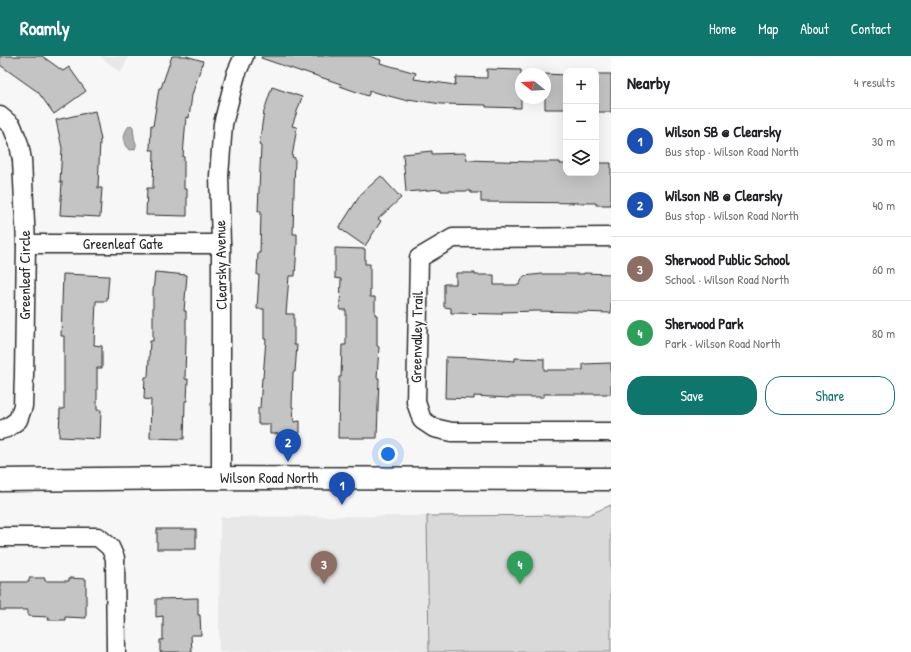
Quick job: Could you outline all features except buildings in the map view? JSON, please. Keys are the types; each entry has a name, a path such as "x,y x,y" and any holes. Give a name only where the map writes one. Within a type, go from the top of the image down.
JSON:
{"street":[{"name":"Clearsky Avenue","path":"221,478 221,244 219,176 223,124 236,74 244,56"},
{"name":"Greenleaf Circle","path":"0,116 12,126 19,144 22,160 26,244 24,376 22,406 18,420 7,428 0,430"},
{"name":"Greenvalley Trail","path":"611,237 453,238 419,258 416,402 422,420 434,428 452,432 611,432"},
{"name":"Greenleaf Gate","path":"26,244 221,244"},
{"name":"Wilson Road North","path":"0,480 221,478 611,479"},
{"path":"0,537 98,537 110,547 115,558 116,652"}],"shaded area":[{"path":"100,56 129,56 121,73"},
{"path":"131,125 133,127 136,145 135,149 131,150 124,143 124,136 125,132"},
{"path":"611,505 611,652 429,652 427,516 588,515"},
{"path":"427,516 429,652 219,652 220,517"}],"place":[{"name":"Wilson NB @ Clearsky","path":"288,462"},
{"name":"Wilson SB @ Clearsky","path":"342,505"},
{"name":"Sherwood Public School","path":"324,584"},
{"name":"Sherwood Park","path":"520,584"}]}
